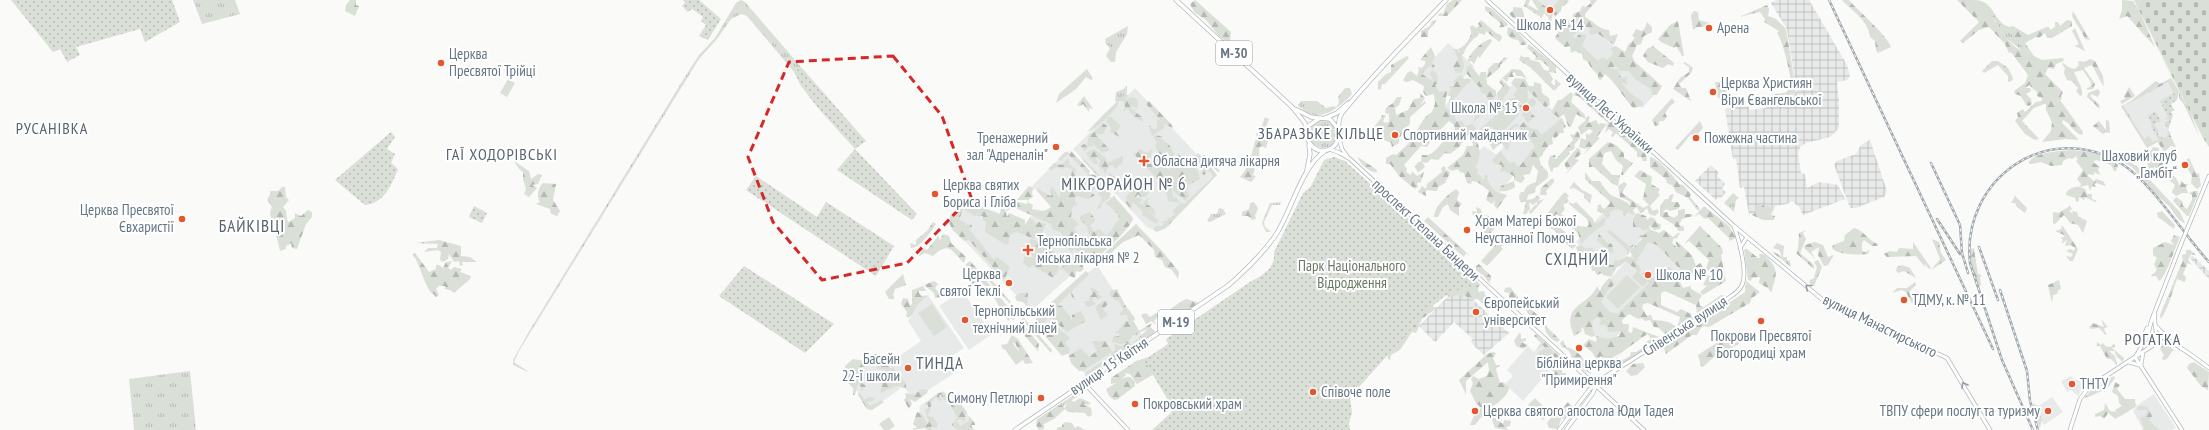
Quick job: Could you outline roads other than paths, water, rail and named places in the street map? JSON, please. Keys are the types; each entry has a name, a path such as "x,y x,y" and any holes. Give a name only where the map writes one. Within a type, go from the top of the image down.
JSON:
{"highway":[{"name":"М-30","path":"1176,0 1292,107 1305,123 1306,130"},
{"path":"1338,130 1340,117 1354,99 1446,0"},
{"path":"1306,130 1311,122 1337,113 1354,99"},
{"name":"М-30","path":"1292,107 1311,117 1320,118"},
{"path":"1325,118 1334,122 1339,136"},
{"name":"М-19","path":"1306,130 1308,143"},
{"name":"М-19","path":"1327,150 1337,142 1339,136"},
{"path":"1308,143 1317,150 1327,150"},
{"name":"вулиця 15 Квітня","path":"1306,173 1310,154 1308,143"},
{"name":"вулиця 15 Квітня","path":"1015,430 1208,300 1249,267 1277,233 1306,173 1316,158 1327,150"}],"main road":[{"name":"вулиця Лесі Українки","path":"1487,0 1734,226"},
{"name":"проспект Степана Бандери","path":"1339,136 1342,149 1350,159"},
{"name":"проспект Степана Бандери","path":"1327,150 1340,152 1350,159 1644,430"},
{"path":"2140,348 2209,176"},
{"name":"вулиця Манастирського","path":"1734,226 1746,238 1829,304 1947,358 1952,364 1990,430"},
{"name":"Слівенська вулиця","path":"1596,385 1600,380 1726,300 1739,289 1744,277 1740,248 1734,226"},
{"path":"1738,238 1743,234"},
{"path":"1738,238 1746,238"},
{"path":"1740,248 1746,238"},
{"path":"2155,344 2158,339 2154,324 2158,305"},
{"path":"2135,357 2147,337 2152,319"},
{"path":"2154,324 2174,344 2209,368"},
{"path":"2147,337 2151,334 2156,334 2167,338"},
{"path":"2147,337 2148,343 2155,344"},
{"path":"2070,430 2075,410 2085,391 2155,344 2163,342 2174,344"},
{"path":"2141,366 2143,352"},
{"path":"2135,357 2182,430"},
{"path":"2129,362 2141,366"},
{"path":"1084,383 1128,430"},
{"path":"1559,430 1589,390 1596,385"},
{"path":"1566,430 1593,393 1596,385"}],"railway":[{"path":"1829,0 1993,349"},
{"path":"2033,430 2002,360 1970,263 1971,233 1980,206 1995,183 2015,165 2039,153 2066,148 2094,152 2122,164 2134,173 2156,196 2209,262"},
{"path":"1931,163 1960,225 1962,253 1968,273"},
{"path":"1937,219 1960,254"},
{"path":"1979,247 1998,300"},
{"path":"2000,290 2027,371 2030,401 2038,430"}],"place":[{"name":"Школа № 14","path":"1550,10"},
{"name":"Арена","path":"1709,28"},
{"name":"Церква Пресвятої Трійці","path":"441,63"},
{"name":"Церква Християн Віри Євангельської","path":"1713,92"},
{"name":"Школа № 15","path":"1526,108"},
{"name":"Спортивний майданчик","path":"1395,135"},
{"name":"Пожежна частина","path":"1696,138"},
{"name":"Тренажерний зал \"Адреналін\"","path":"1056,147"},
{"name":"Обласна дитяча лікарня","path":"1144,161"},
{"name":"Шаховий клуб „Гамбіт“","path":"2185,165"},
{"name":"Церква святих Бориса і Гліба","path":"935,194"},
{"name":"Церква Пресвятої Євхаристії","path":"182,219"},
{"name":"Храм Матері Божої Неустанної Помочі","path":"1467,230"},
{"name":"Тернопільська міська лікарня № 2","path":"1028,250"},
{"name":"Школа № 10","path":"1648,275"},
{"name":"Церква святої Теклі","path":"1009,283"},
{"name":"ТДМУ, к. № 11","path":"1904,300"},
{"name":"Європейський університет","path":"1476,312"},
{"name":"Тернопільський технічний ліцей","path":"965,320"},
{"name":"Покрови Пресвятої Богородиці храм","path":"1761,321"},
{"name":"Біблійна церква \"Примирення\"","path":"1579,348"},
{"name":"Басейн 22-ї школи","path":"908,368"},
{"name":"ТНТУ","path":"2072,384"},
{"name":"Співоче поле","path":"1313,392"},
{"name":"Симону Петлюрі","path":"1041,398"},
{"name":"Покровський храм","path":"1135,404"},
{"name":"Церква святого апостола Юди Тадея","path":"1475,411"},
{"name":"ТВПУ сфери послуг та туризму","path":"2048,411"}],"district":[{"name":"РУСАНІВКА","path":"52,128"},
{"name":"ЗБАРАЗЬКЕ КІЛЬЦЕ","path":"1321,133"},
{"name":"ГАЇ ХОДОРІВСЬКІ","path":"502,154"},
{"name":"МІКРОРАЙОН № 6","path":"1124,184"},
{"name":"БАЙКІВЦІ","path":"252,226"},
{"name":"СХІДНИЙ","path":"1577,259"},
{"name":"РОГАТКА","path":"2153,339"},
{"name":"ТИНДА","path":"940,363"}],"park label":[{"name":"Парк Національного Відродження","path":"1352,274"}]}
